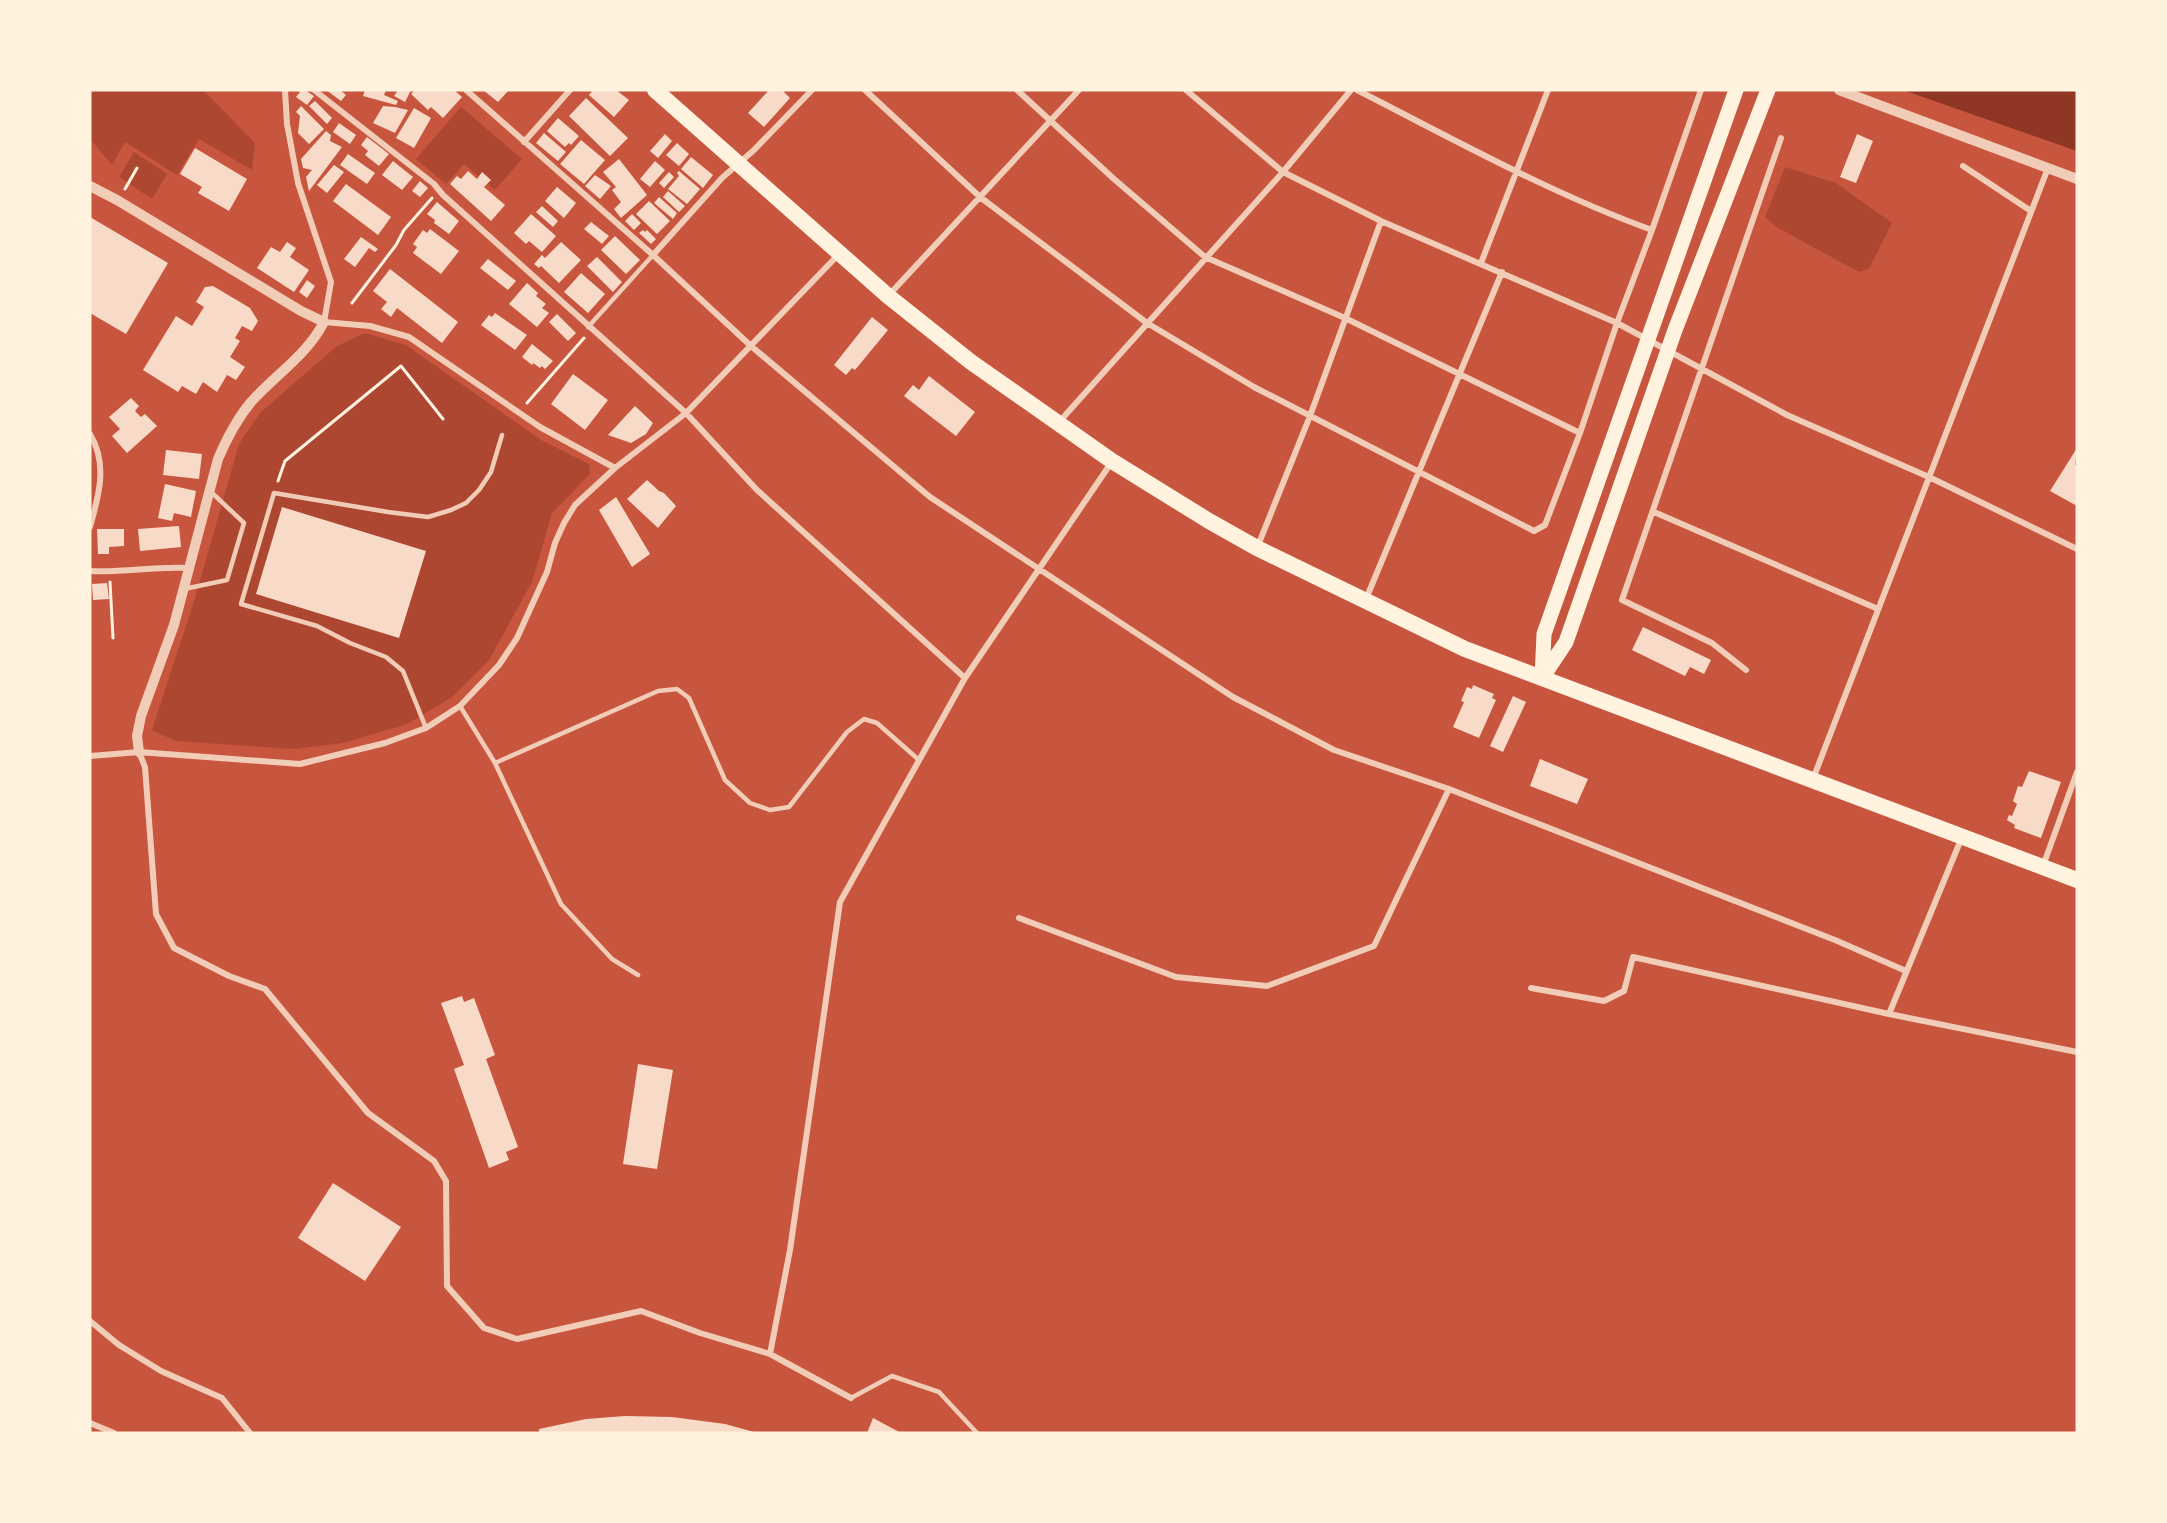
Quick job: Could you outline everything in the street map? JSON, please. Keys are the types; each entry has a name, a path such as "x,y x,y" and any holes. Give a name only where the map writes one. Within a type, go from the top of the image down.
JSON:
{"highway":[{"path":"655,90 839,254 971,362 1112,462 1257,548 1465,649 2077,880"}],"main road":[{"path":"1542,678 1544,634 1736,90"},
{"path":"1542,678 1566,642 1668,351 1768,90"}],"street":[{"path":"285,90 286,124 298,183 331,282 330,295 324,322 318,334 237,419 218,459 174,625 141,716 137,736 139,752 145,767 156,914 174,948 230,976 265,989 368,1113 434,1161 446,1181 447,1286 484,1328 517,1339 641,1311 700,1333 770,1354 851,1398"},
{"path":"314,90 434,183 589,328 686,413 757,490 965,678"},
{"path":"466,90 752,346 930,497 1233,697 1334,750 1449,789 1824,935 1906,970"},
{"path":"524,142 570,90"},
{"path":"653,255 722,178 739,165 812,90"},
{"path":"865,90 980,197 1147,323 1254,387 1534,531 1545,525 1580,433 1701,90"},
{"path":"1017,90 1114,179 1206,257 1345,318 1580,433"},
{"path":"888,296 1079,90"},
{"path":"1186,90 1283,172 1381,221 1617,323 1787,415 1929,477 2077,549"},
{"path":"1058,424 1283,172 1351,90"},
{"path":"1357,90 1516,171 1624,220 1652,230"},
{"path":"1481,263 1548,90"},
{"path":"1839,90 2077,179"},
{"path":"1746,670 1712,643 1622,600 1781,138"},
{"path":"1963,166 2031,211"},
{"path":"1813,780 2048,168"},
{"path":"90,186 324,322 370,326 409,337 540,427 615,468"},
{"path":"1257,548 1310,416 1381,221"},
{"path":"90,756 139,752 300,764 385,743 426,728 460,706 499,665 517,638 548,572 555,543 575,505 615,468 686,413 839,254"},
{"path":"1365,602 1502,272"},
{"path":"90,434 101,459 100,486 90,527"},
{"path":"770,1354 791,1238 840,902 965,678 1112,462"},
{"path":"1654,512 1878,609"},
{"path":"90,571 109,572 164,566 188,568"},
{"path":"2043,867 2077,772"},
{"path":"1019,918 1176,977 1266,986 1374,946 1449,789"},
{"path":"1889,1014 1962,836"},
{"path":"1531,988 1604,1001 1624,991 1633,957 1889,1014 2077,1052"},
{"path":"90,1321 119,1345 161,1371 222,1398 250,1433"},
{"path":"90,1423 109,1432"}],"lane":[{"path":"589,328 653,255"},
{"path":"426,728 403,671 395,663 317,626 241,604 274,493 428,517 466,503 479,490 490,472 502,435"},
{"path":"183,590 227,580 244,523 210,491"},
{"path":"495,763 658,691 678,689 689,698 725,780 750,803 770,810 789,807 847,732 864,719 877,723 919,760"},
{"path":"460,706 495,763 561,904 612,959 638,975"},
{"path":"851,1398 892,1376 939,1392 977,1433"}],"path":[{"path":"117,200 137,168"},
{"path":"352,303 405,230 439,190"},
{"path":"518,412 589,328"},
{"path":"278,481 285,461 401,366 442,419"},
{"path":"109,572 113,638"}],"shaded area":[{"path":"90,90 203,90 255,143 252,170 199,139 177,175 125,142 112,165 90,139"},
{"path":"1903,90 2077,90 2077,151"},
{"path":"461,107 522,159 495,190 464,164 446,184 416,159"},
{"path":"134,152 167,174 152,199 119,177"},
{"path":"1785,167 1836,183 1892,223 1869,269 1859,272 1778,228 1765,217"},
{"path":"365,333 406,345 541,440 589,464 590,474 552,513 532,582 489,660 451,698 407,724 343,743 295,749 176,741 152,730 196,595 239,444 261,412 337,346"}],"building":[{"path":"297,90 305,90 314,96 307,105 296,97 300,92"},
{"path":"326,90 340,90 346,95 341,101"},
{"path":"365,90 386,90 384,95 398,101 396,105 363,96"},
{"path":"398,90 411,90 405,102 394,96"},
{"path":"415,90 454,90 462,97 443,118 431,107 428,110 411,94"},
{"path":"483,90 509,90 498,102"},
{"path":"593,90 616,90 629,100 614,117 589,95"},
{"path":"769,90 782,90 790,98 764,127 748,113"},
{"path":"586,98 628,138 610,156 569,116"},
{"path":"315,101 332,118 327,124 309,106"},
{"path":"301,106 324,129 309,144 298,133 300,116 296,112"},
{"path":"383,106 408,110 395,133 373,123"},
{"path":"414,108 431,118 414,148 396,138"},
{"path":"558,118 579,136 571,145 569,143 565,147 547,131"},
{"path":"339,123 356,135 350,144 333,132"},
{"path":"326,131 331,135 330,141 342,147 309,191 306,177 312,170 303,168 301,159"},
{"path":"544,133 566,152 558,161 536,143"},
{"path":"665,134 672,141 658,158 650,151"},
{"path":"1857,134 1873,141 1856,183 1840,177"},
{"path":"367,137 389,154 379,166 365,155 368,151 361,145"},
{"path":"581,140 605,160 584,184 560,164"},
{"path":"677,143 689,154 679,166 666,155"},
{"path":"195,148 247,179 229,211 198,193 202,187 180,174"},
{"path":"348,154 375,173 367,184 340,165"},
{"path":"691,157 713,175 703,188 681,169"},
{"path":"619,159 647,195 621,218 614,209 621,202 612,190 616,187 603,172"},
{"path":"393,161 413,177 402,190 382,175"},
{"path":"655,161 665,170 650,187 640,179"},
{"path":"334,165 344,172 327,193 317,185"},
{"path":"468,171 477,179 482,172 491,180 484,187 505,205 491,221 450,184 457,176 461,179"},
{"path":"679,171 700,189 687,204 668,189 679,176 677,173"},
{"path":"669,172 674,177 664,188 659,183"},
{"path":"595,175 611,186 600,199 585,186"},
{"path":"420,181 428,188 420,197 412,191"},
{"path":"346,184 391,217 378,235 333,201"},
{"path":"557,187 576,203 564,218 545,201"},
{"path":"668,191 685,206 679,212 663,197"},
{"path":"659,197 677,213 673,219 654,203"},
{"path":"649,201 670,221 657,234 636,214"},
{"path":"437,202 459,221 449,234 434,223 435,220 427,214"},
{"path":"542,206 558,221 553,227 536,212"},
{"path":"531,214 556,236 542,252 529,241 526,244 514,233"},
{"path":"632,214 641,223 634,230 625,221"},
{"path":"90,217 168,263 126,334 90,313"},
{"path":"591,222 609,236 602,244 584,229"},
{"path":"430,229 459,251 441,274 413,253 417,247 413,244 423,230 427,233"},
{"path":"643,230 645,232 647,230 656,239 651,244 639,233"},
{"path":"615,236 640,260 626,274 601,250"},
{"path":"361,237 378,249 375,252 369,248 355,267 344,259"},
{"path":"287,242 296,248 290,257 309,270 294,292 257,268 271,247 280,252"},
{"path":"561,242 581,260 559,283 541,266 539,268 534,264 542,255 545,258"},
{"path":"597,257 622,282 613,292 587,266"},
{"path":"488,259 516,281 508,290 480,268"},
{"path":"390,269 458,322 442,343 397,308 391,317 381,309 387,302 373,291"},
{"path":"581,273 605,294 588,313 564,292"},
{"path":"307,280 315,286 307,298 299,292"},
{"path":"527,283 538,293 536,296 546,304 542,308 549,313 537,327 509,304"},
{"path":"213,286 250,308 258,321 252,331 242,326 235,338 240,341 230,357 245,367 236,380 227,375 217,392 203,382 196,394 182,386 178,392 143,370 176,316 192,326 204,307 196,302 205,287"},
{"path":"495,313 527,335 515,350 481,325 489,315 492,317"},
{"path":"557,314 576,333 568,341 549,322"},
{"path":"872,317 888,330 855,370 852,368 846,375 834,365"},
{"path":"532,344 553,361 545,369 533,363 532,365 522,357"},
{"path":"573,374 608,400 585,430 551,404"},
{"path":"929,376 975,412 956,436 904,396 913,385 919,390"},
{"path":"131,398 139,406 135,411 141,417 145,414 157,426 127,453 112,436 120,429 109,417"},
{"path":"635,406 653,423 646,434 631,443 608,435"},
{"path":"2077,448 2075,465 2077,466 2077,506 2050,491"},
{"path":"166,450 202,454 199,479 163,475"},
{"path":"647,480 676,506 658,528 627,499"},
{"path":"165,484 196,491 191,517 174,513 172,521 158,518"},
{"path":"616,497 650,554 632,567 599,510"},
{"path":"282,507 426,551 399,638 256,594"},
{"path":"179,526 181,547 140,551 138,529"},
{"path":"97,529 124,529 124,546 109,547 109,554 98,554"},
{"path":"107,583 109,599 93,600 92,584"},
{"path":"1643,627 1711,660 1704,674 1690,667 1685,676 1632,650"},
{"path":"1473,685 1494,694 1492,698 1496,700 1479,738 1453,727 1464,702 1461,701 1467,687 1472,689"},
{"path":"1513,696 1526,702 1503,752 1490,746"},
{"path":"1540,759 1588,779 1577,804 1530,786"},
{"path":"2029,771 2061,782 2041,838 2014,828 2015,825 2007,820 2009,815 2012,816 2017,804 2013,801 2018,786 2022,787"},
{"path":"462,996 464,1002 474,998 495,1055 486,1059 518,1147 506,1152 509,1160 489,1168 454,1069 464,1065 441,1003"},
{"path":"638,1064 673,1070 657,1169 623,1164"},
{"path":"333,1183 401,1227 365,1281 298,1238"},
{"path":"625,1416 672,1417 725,1424 754,1432 539,1433 539,1429 586,1419"},
{"path":"873,1418 901,1433 867,1433"}]}
